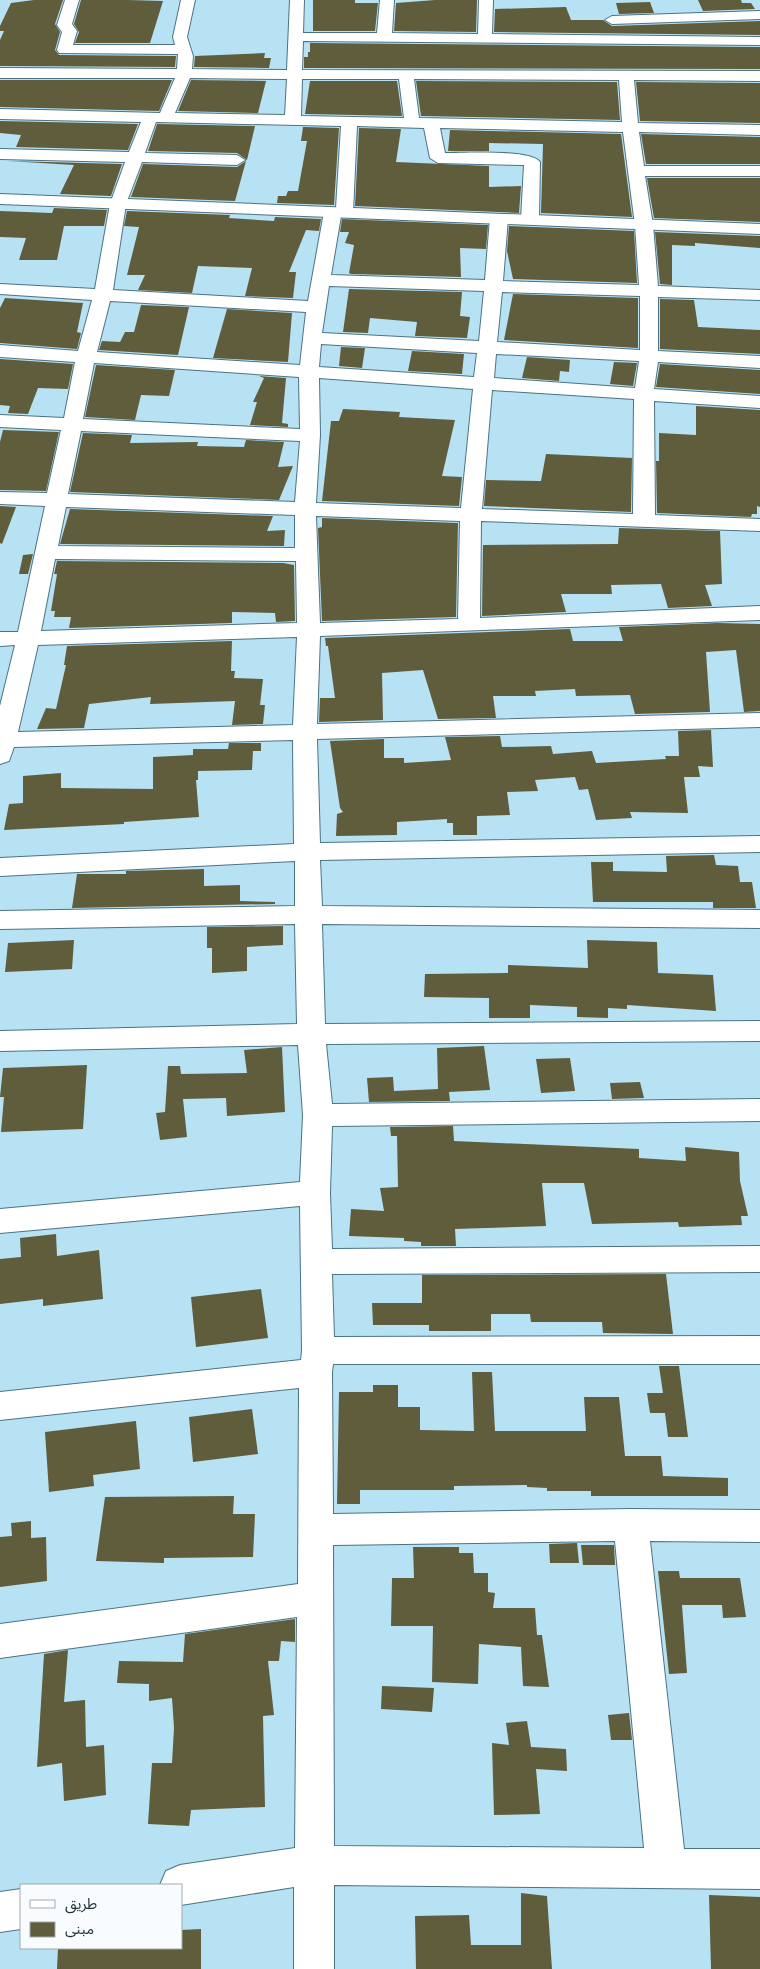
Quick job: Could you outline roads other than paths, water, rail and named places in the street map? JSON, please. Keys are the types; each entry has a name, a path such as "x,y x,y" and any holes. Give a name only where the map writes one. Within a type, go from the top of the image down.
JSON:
{"street":[{"path":"72,0 64,25 70,31 64,50 183,49"},
{"path":"188,0 180,37 186,56 184,75 134,159 118,204 103,294 86,357 44,552 28,638 2,746 305,734 760,720"},
{"path":"293,121 297,0"},
{"path":"384,38 387,0"},
{"path":"485,39 486,0"},
{"path":"593,41 612,13 673,20 760,15"},
{"path":"668,41 673,20"},
{"path":"295,37 760,41"},
{"path":"0,73 760,76"},
{"path":"406,74 412,122"},
{"path":"626,76 630,128 644,225 649,292 649,356 644,394 644,520"},
{"path":"0,114 760,130"},
{"path":"314,1969 314,1598 317,1362 315,1193 318,1115 311,1034 308,915 305,734 309,629 305,555 305,510 310,435 309,370 312,338 318,293 339,212 349,122"},
{"path":"431,122 438,158 524,158 532,162 530,219"},
{"path":"0,154 134,159 237,160"},
{"path":"637,171 760,171"},
{"path":"0,199 760,229"},
{"path":"469,625 471,514 487,348 496,287 499,218"},
{"path":"0,289 103,294 318,293 496,287 760,296"},
{"path":"312,338 760,362"},
{"path":"0,351 309,370 760,402"},
{"path":"0,421 310,435"},
{"path":"0,498 760,525"},
{"path":"44,552 305,555"},
{"path":"0,639 469,625 760,613"},
{"path":"0,866 308,852 760,844"},
{"path":"0,920 308,915 760,919"},
{"path":"0,1041 311,1034 760,1031"},
{"path":"318,1115 760,1110"},
{"path":"0,1221 315,1193"},
{"path":"317,1262 760,1259"},
{"path":"0,1406 317,1362 760,1350"},
{"path":"315,1530 631,1525 760,1526"},
{"path":"631,1525 666,1868"},
{"path":"0,1641 314,1598"},
{"path":"182,1885 313,1866 760,1869"},
{"path":"0,1912 20,1909"}]}
